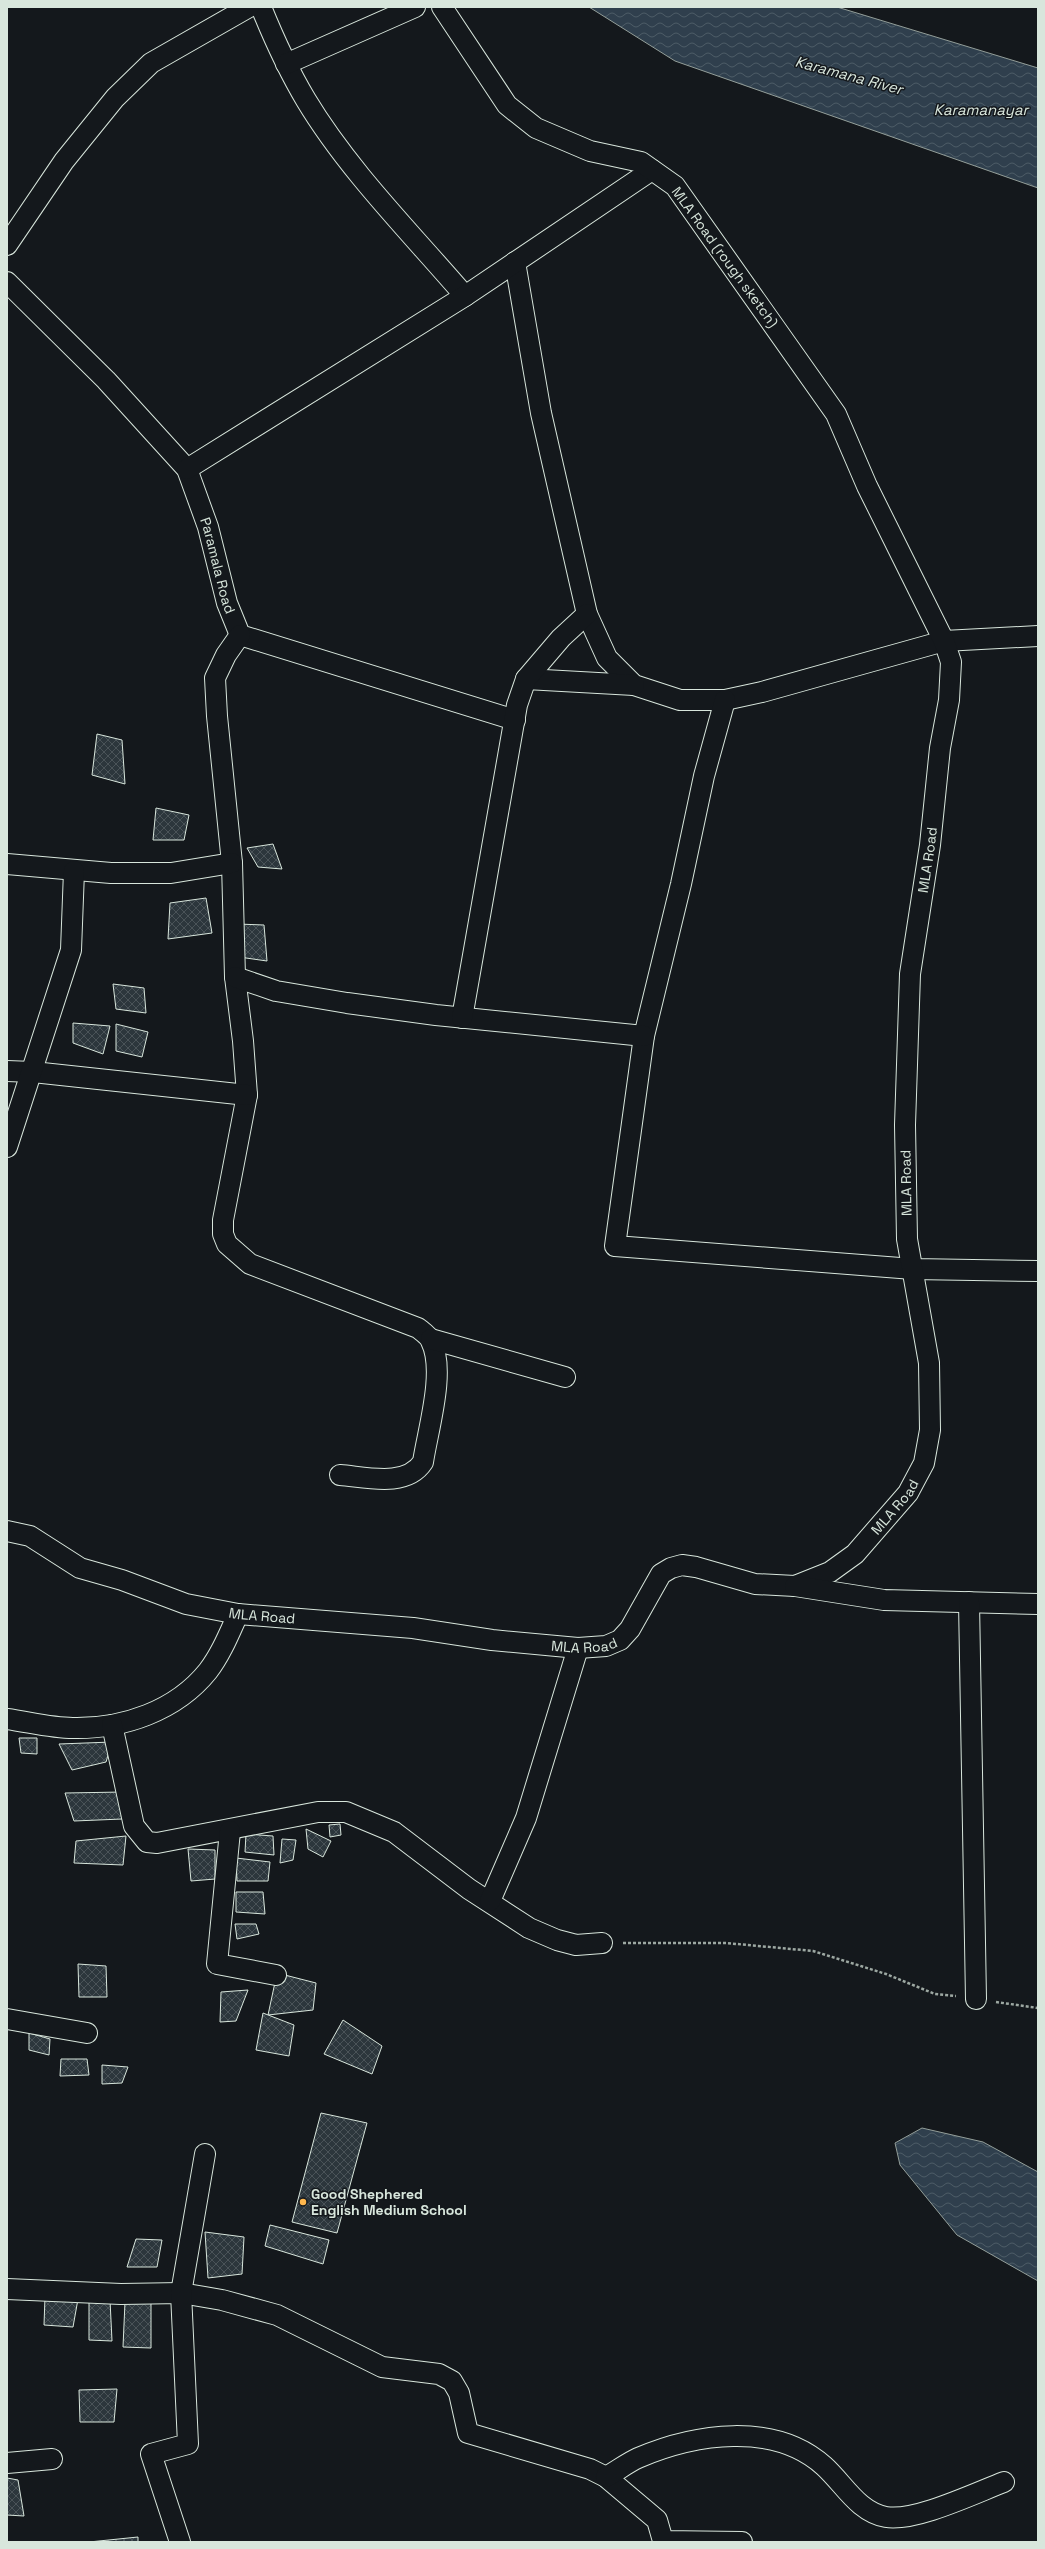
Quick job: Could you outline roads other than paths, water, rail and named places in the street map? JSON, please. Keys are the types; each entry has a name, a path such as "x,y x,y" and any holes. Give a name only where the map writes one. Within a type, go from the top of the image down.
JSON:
{"street":[{"path":"7,245 64,161 115,98 151,63 250,7"},
{"path":"261,7 286,64 307,101 358,173 464,296"},
{"path":"286,64 415,7"},
{"name":"MLA Road (rough sketch)","path":"442,7 507,105 536,128 590,151 641,162 675,186 836,414 867,486 901,552"},
{"path":"187,469 464,296 652,170"},
{"path":"515,262 541,413 587,614 607,658 634,685"},
{"name":"Paramala Road","path":"7,282 106,380 187,469 208,527 227,603 240,634"},
{"name":"MLA Road","path":"7,1531 30,1536 80,1568 122,1580 186,1604 238,1614 413,1628 492,1640 578,1648 606,1646 620,1640 630,1629 661,1574 671,1568 682,1565 696,1567 755,1584 795,1586 830,1572 855,1554 908,1493 924,1463 930,1430 929,1363 907,1239 905,1125 910,974 930,845 940,748 949,700 951,662 944,641 901,552"},
{"path":"462,1018 515,720 526,679 561,638 587,614"},
{"path":"515,720 240,634 216,678 216,716 232,863 235,977 244,1041 247,1095 223,1220 223,1234 227,1244 250,1264 418,1328 431,1339 565,1377"},
{"path":"526,679 634,685 680,700 725,700 762,692 944,641 1038,636"},
{"path":"725,700 704,776 681,884 644,1036 615,1246 912,1269 1038,1271"},
{"path":"7,864 74,871 171,873 232,863"},
{"path":"7,1147 33,1072 71,950 74,871"},
{"path":"235,977 276,991 462,1018 644,1036"},
{"path":"7,1072 33,1072 247,1095"},
{"path":"340,1475 402,1477 418,1469 423,1462 436,1381 436,1354 431,1339"},
{"path":"795,1586 884,1600 1038,1604"},
{"path":"969,1602 976,1999"},
{"path":"7,1719 72,1728 112,1725 127,1722 166,1707 191,1690 209,1670 225,1644 238,1614"},
{"path":"490,1901 526,1818 578,1648"},
{"path":"112,1725 134,1826 147,1842 157,1843 318,1812 346,1812 394,1832 468,1889 490,1901 503,1913 557,1940 576,1945 602,1943"},
{"path":"230,1830 217,1964 276,1975"},
{"path":"7,2019 87,2033"},
{"path":"180,2542 151,2454 188,2444 181,2292 205,2154"},
{"path":"7,2289 114,2294 181,2292 222,2300 277,2316 382,2367 439,2374 452,2380 459,2393 468,2434 590,2469 606,2477 657,2520 663,2541 742,2542"},
{"path":"606,2477 637,2458 663,2450 707,2438 746,2437 774,2439 795,2448 824,2465 853,2498 867,2509 886,2517 909,2518 1004,2482"},
{"path":"7,2463 52,2458"}],"water":[{"name":"Karamanayar","path":"589,7 837,7 1038,68 1038,188 675,61"},
{"path":"922,2128 983,2142 1038,2172 1038,2281 957,2235 900,2165 895,2143"}],"place":[{"name":"Good Shephered English Medium School","path":"303,2202"}],"water label":[{"name":"Karamana River","path":"849,75"}]}
